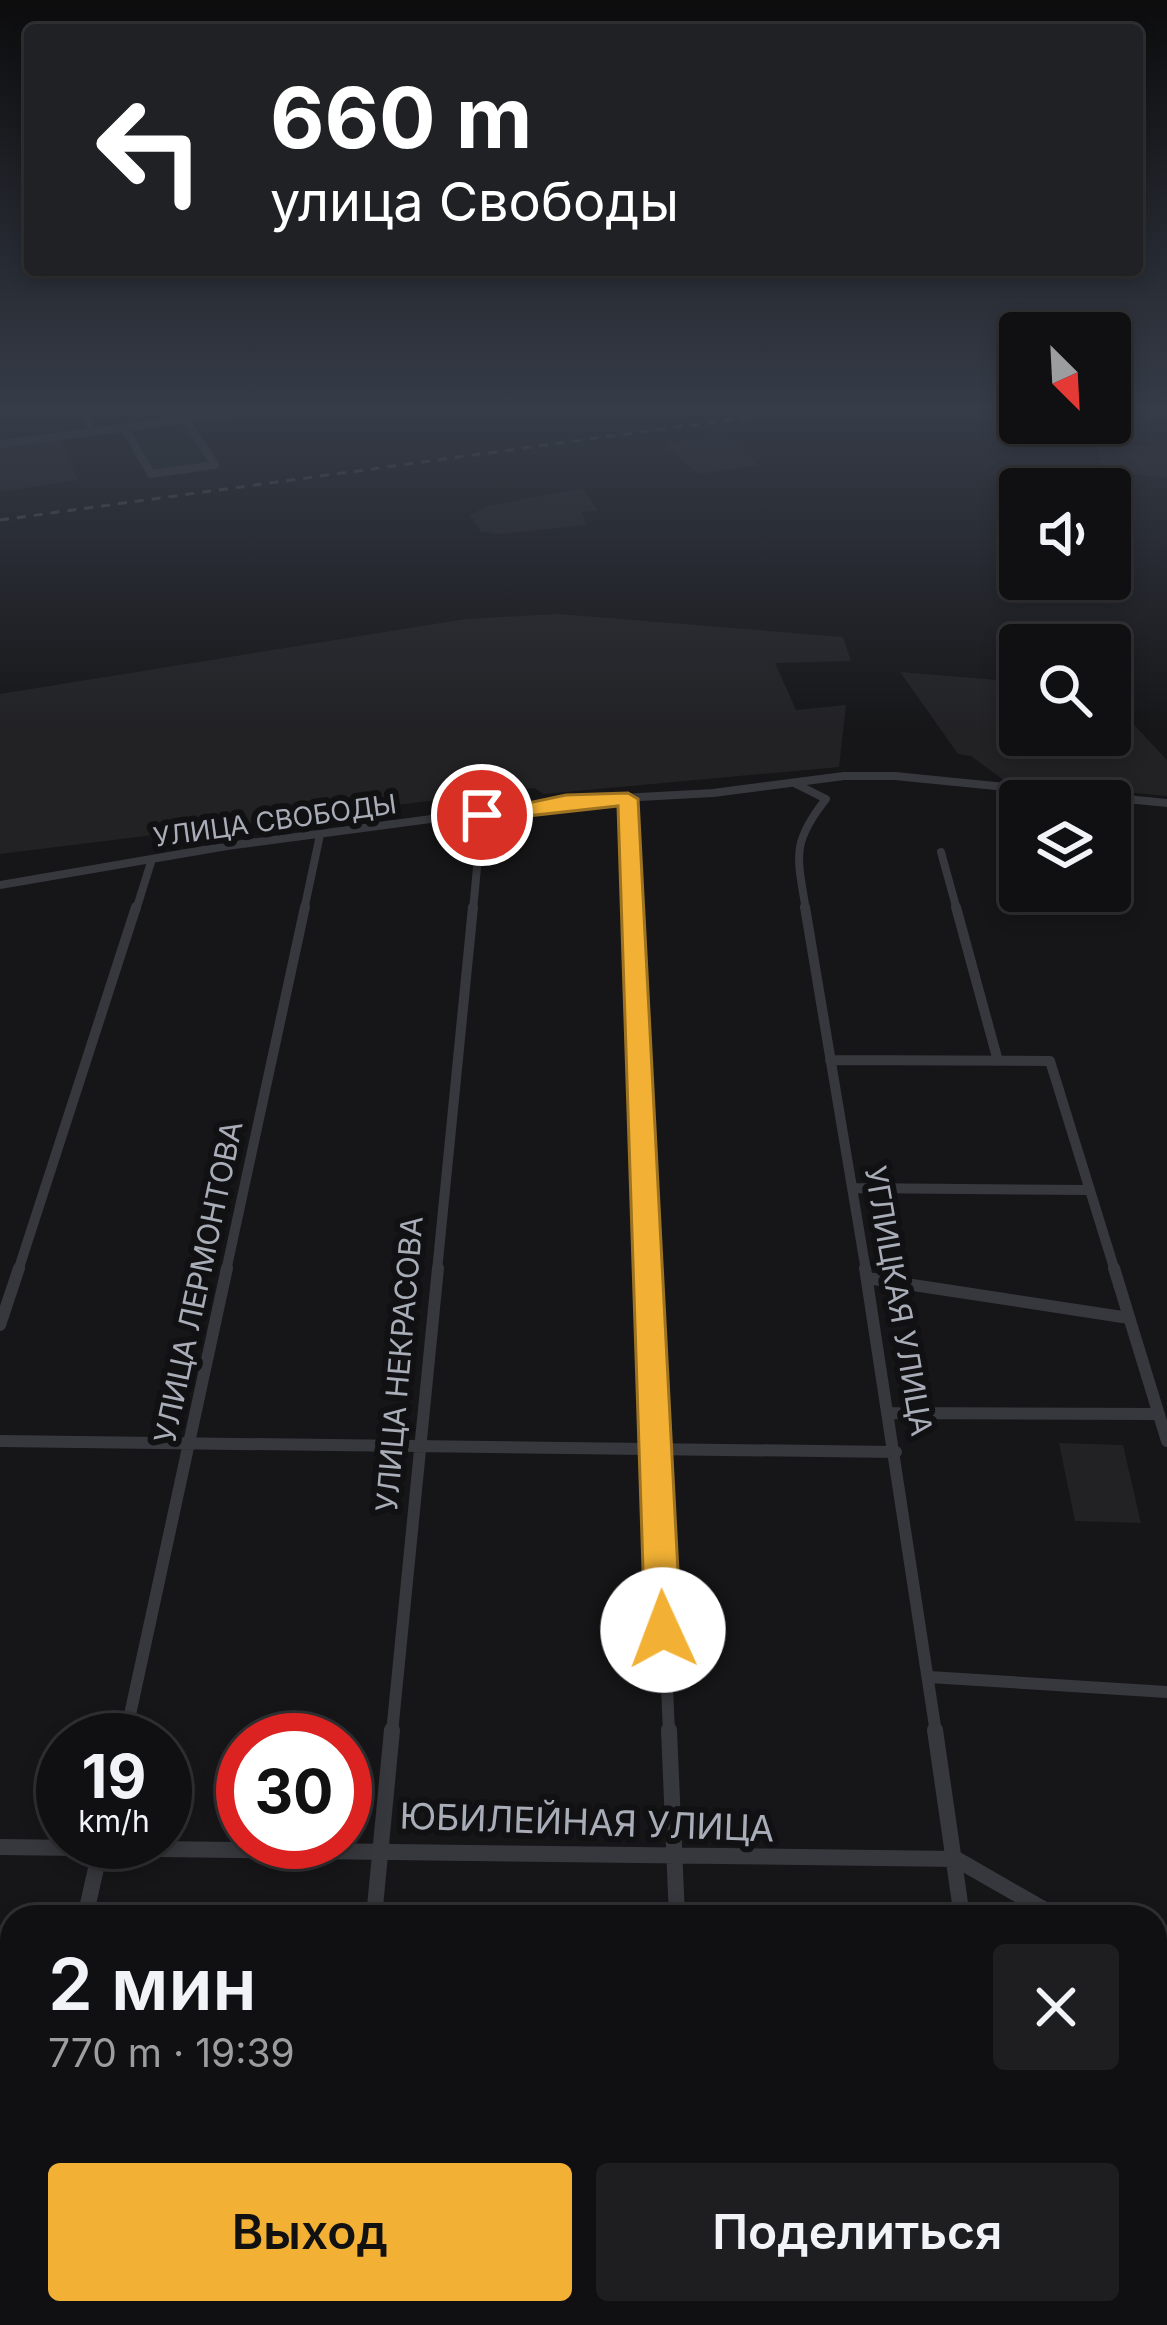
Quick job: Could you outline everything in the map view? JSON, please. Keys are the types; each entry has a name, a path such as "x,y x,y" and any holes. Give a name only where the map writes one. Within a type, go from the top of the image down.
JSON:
{"street":[{"name":"УЛИЦА СВОБОДЫ","path":"0,885 566,801 844,776 895,776 1167,803"},
{"name":"УГЛИЦКАЯ УЛИЦА","path":"794,783 826,799 803,828 796,850 890,1413 961,1905"},
{"path":"628,799 676,1905"},
{"name":"УЛИЦА НЕКРАСОВА","path":"376,1905 482,815"},
{"name":"УЛИЦА ЛЕРМОНТОВА","path":"131,1713 320,835"},
{"path":"941,852 998,1061"},
{"path":"0,1324 152,859"},
{"path":"830,1060 1050,1061 1167,1442"},
{"path":"852,1188 1089,1190"},
{"path":"867,1278 1129,1318"},
{"path":"890,1413 1159,1414"},
{"path":"0,1441 896,1452"},
{"path":"929,1677 1167,1692"},
{"name":"ЮБИЛЕЙНАЯ УЛИЦА","path":"192,1845 670,1858 956,1858"},
{"name":"ЮБИЛЕЙНАЯ УЛИЦА","path":"0,1847 36,1846"},
{"path":"956,1858 1036,1905"},
{"path":"88,1905 96,1869"}],"shaded area":[{"path":"470,516 583,516 586,525 497,534 480,531"},
{"path":"558,614 843,637 851,661 775,663 796,710 846,705 839,767 544,794 534,788 0,854 0,694 466,619"},
{"path":"900,672 999,680 999,756 1131,756 1131,721 1167,760 1167,796 1131,793 1131,780 1004,780 971,756 958,754"},
{"path":"1059,1443 1123,1445 1141,1523 1075,1521"}],"railway":[{"path":"0,520 33,516"}],"route":[{"path":"482,815 566,801 628,799 663,1630"}]}
